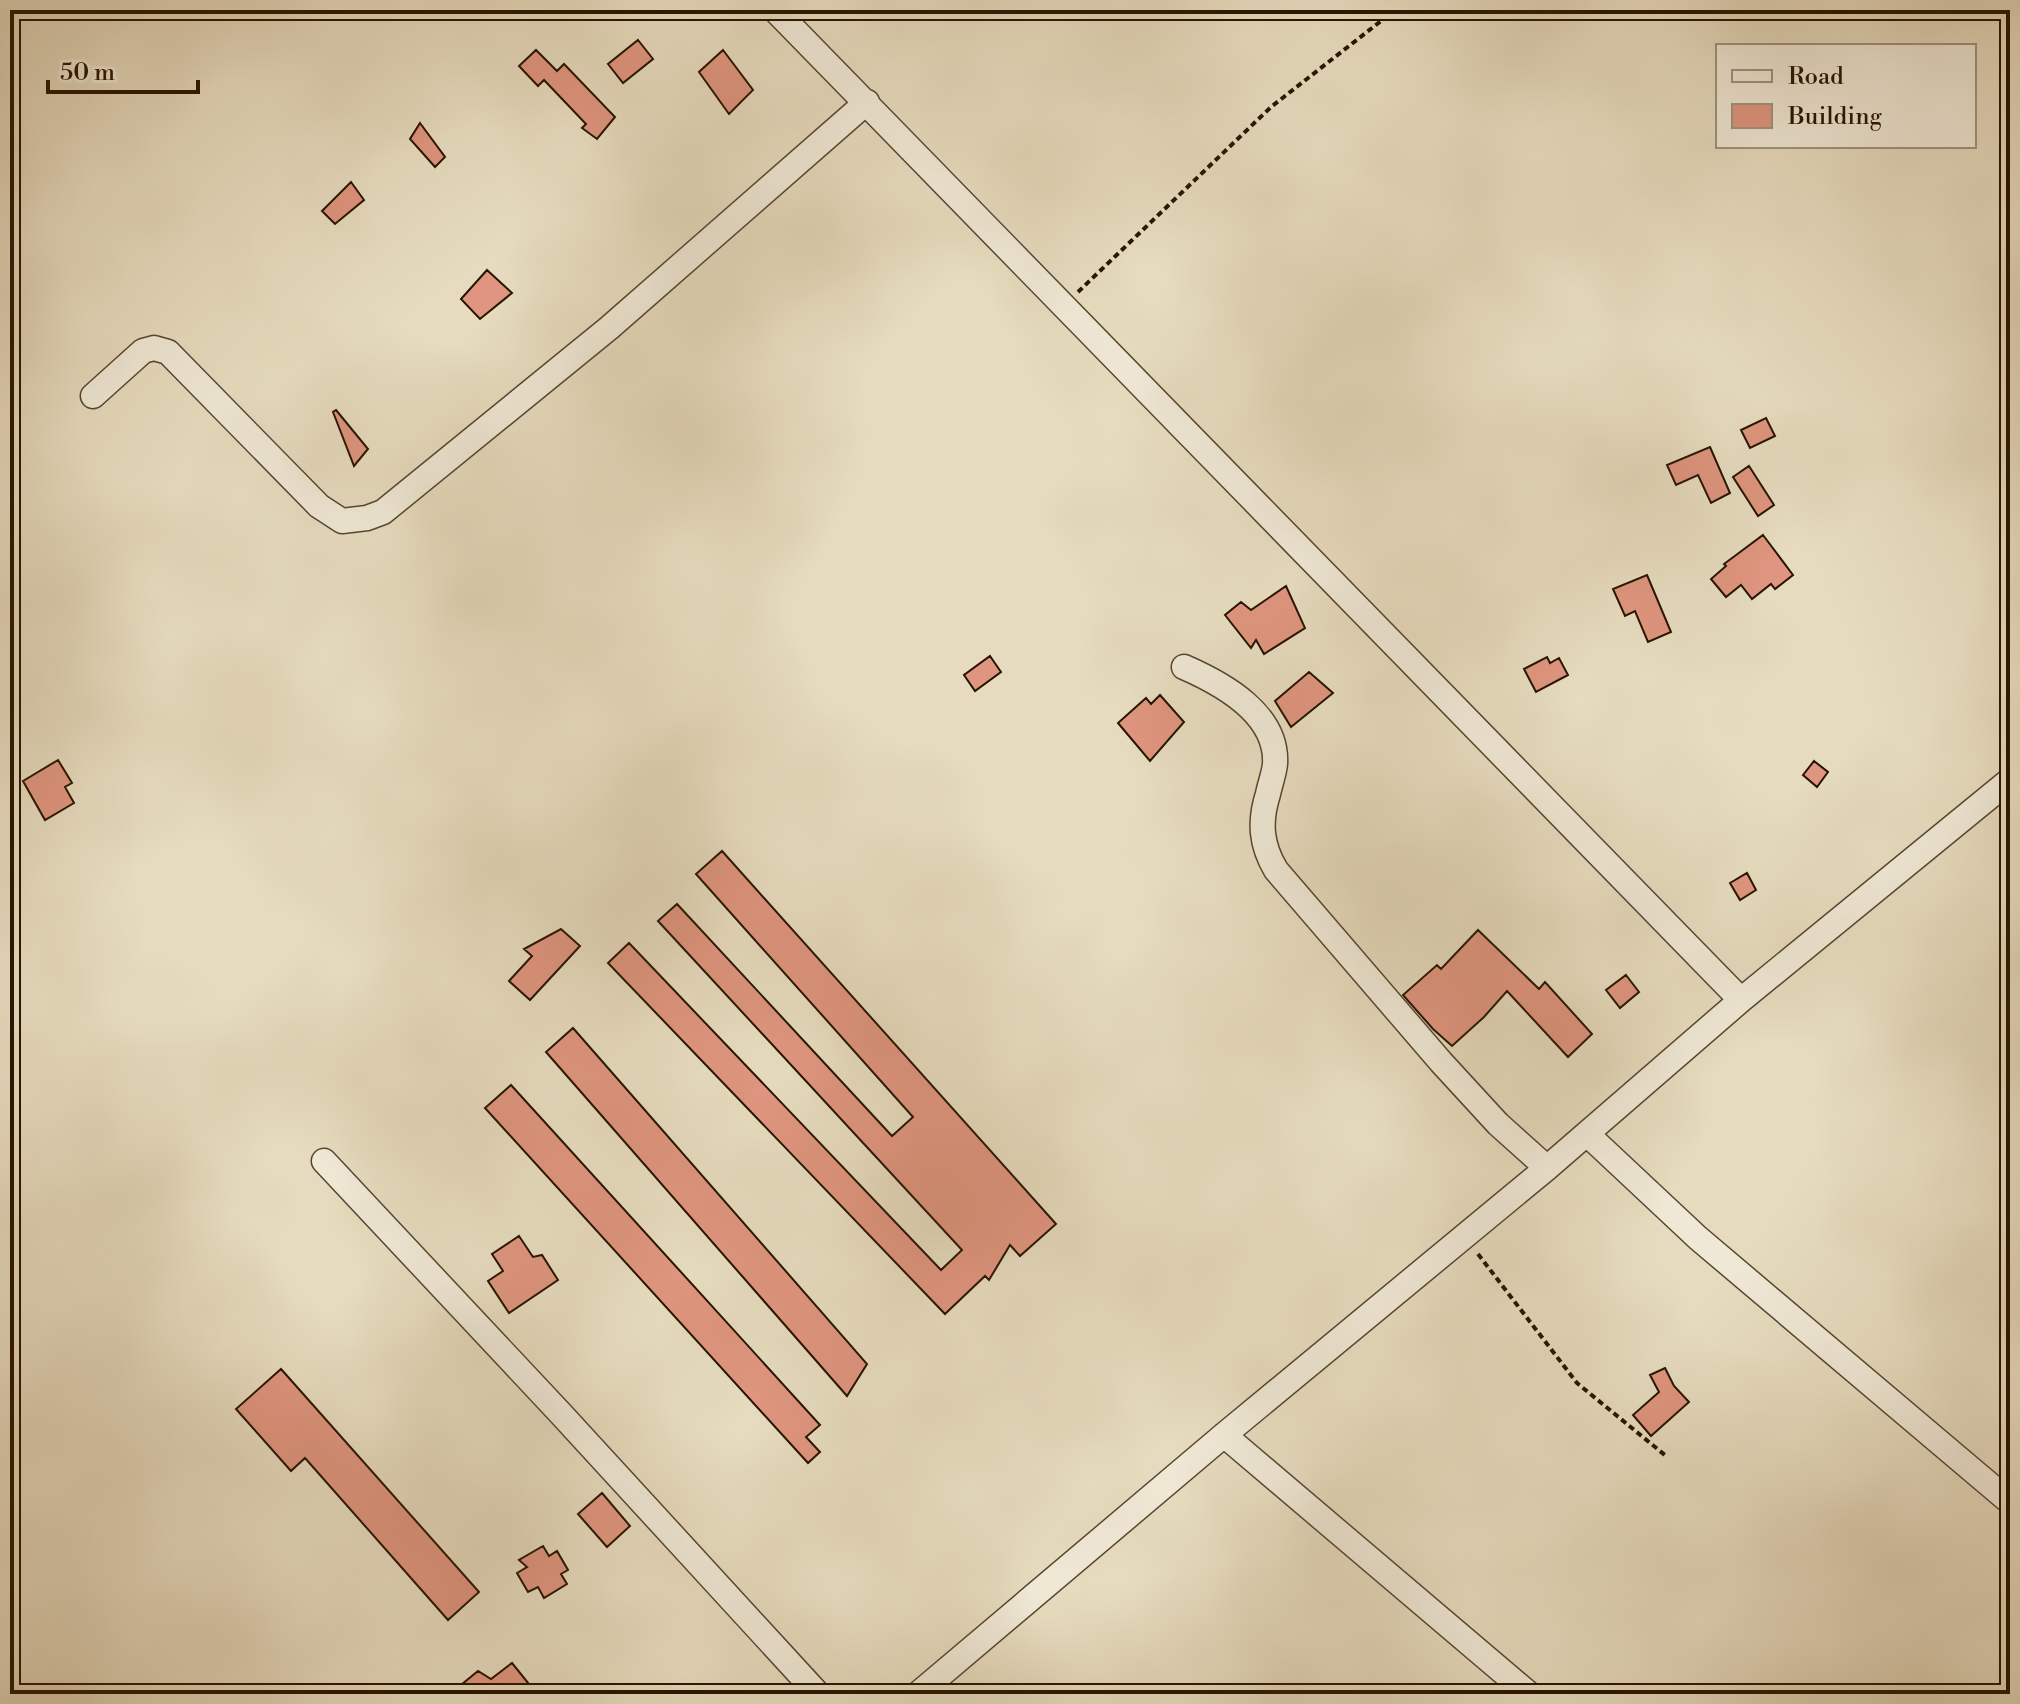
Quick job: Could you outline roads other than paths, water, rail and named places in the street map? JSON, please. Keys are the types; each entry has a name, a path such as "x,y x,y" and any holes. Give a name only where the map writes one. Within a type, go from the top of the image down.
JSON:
{"street":[{"path":"775,10 1741,1000"},
{"path":"93,396 143,351 154,348 168,352 319,506 342,521 367,518 383,512 597,337 867,102"},
{"path":"1184,667 1201,674 1250,707 1269,735 1275,766 1262,827 1267,855 1276,870 1451,1074 1498,1124 1547,1168"},
{"path":"918,1694 1547,1168 1741,1000 2010,780"},
{"path":"1587,1134 1698,1238 2010,1502"},
{"path":"324,1161 818,1694"},
{"path":"1224,1435 1529,1694"}]}
